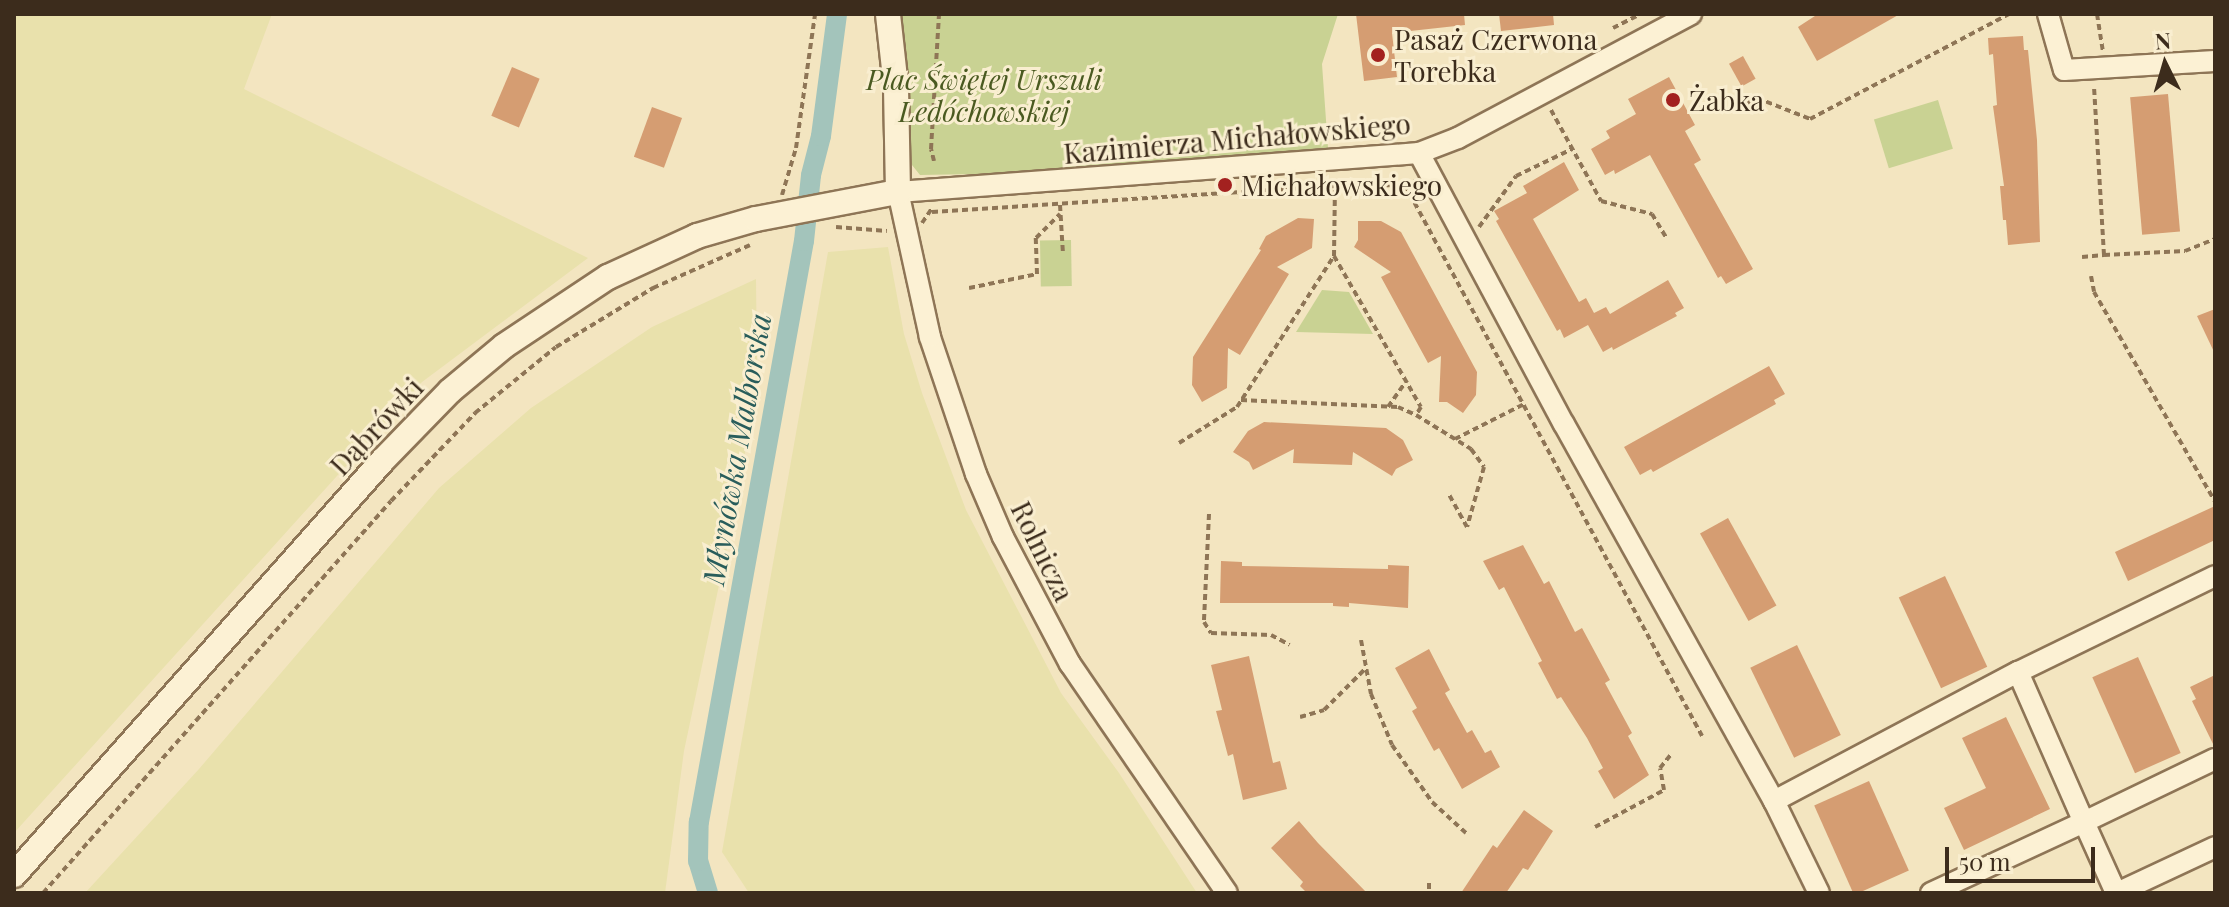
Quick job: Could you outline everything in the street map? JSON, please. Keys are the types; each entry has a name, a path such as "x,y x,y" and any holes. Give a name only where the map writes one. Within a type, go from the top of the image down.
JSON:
{"street":[{"path":"888,14 896,87 898,192"},
{"name":"Kazimierza Michałowskiego","path":"898,192 1419,153 1458,138 1691,14"},
{"path":"2048,14 2064,70 2215,61"},
{"path":"1419,153 1547,392 1774,801 1819,893"},
{"name":"Dąbrówki","path":"14,875 383,460 474,369 564,303 642,260 728,226 898,192"},
{"name":"Rolnicza","path":"898,192 930,337 976,474 1003,537 1070,664 1227,893"},
{"path":"1774,801 2018,672 2215,576"},
{"path":"2018,672 2117,893 2215,847"},
{"path":"1931,893 2215,759"}],"path":[{"path":"783,213 782,192 796,148 815,14"},
{"path":"934,161 931,149 939,14"},
{"path":"1613,28 1640,14"},
{"path":"1739,108 1757,98 1810,119 2009,14"},
{"path":"2097,14 2105,67 2105,82 2094,84 2104,255"},
{"path":"1541,93 1601,201 1652,214 1666,237"},
{"path":"1468,244 1516,176 1572,149"},
{"path":"1336,161 1334,256 1421,407 1416,415"},
{"path":"932,212 1335,186 1405,185 1430,173"},
{"path":"1405,185 1702,736"},
{"path":"1060,205 1063,254"},
{"path":"969,288 1037,274 1036,238 1060,214"},
{"path":"2082,257 2185,251 2215,239"},
{"path":"43,893 391,501 475,413 556,347 653,288 759,241"},
{"path":"1179,443 1237,407 1334,256"},
{"path":"2091,276 2094,292 2215,502"},
{"path":"1388,407 1406,381"},
{"path":"1455,439 1547,392"},
{"path":"1241,400 1388,407 1416,415 1471,449 1484,467 1467,527 1449,494"},
{"path":"1209,514 1204,622 1211,633 1271,635 1290,645"},
{"path":"1361,640 1365,669 1392,745 1432,802 1466,833"},
{"path":"1300,717 1324,710 1365,669"},
{"path":"1595,827 1664,790 1660,768 1672,753"},
{"path":"1429,883 1429,893"}],"shaded area":[{"path":"14,14 272,14 244,89 588,258 422,382 14,833"},
{"path":"888,247 904,334 922,393 966,510 1061,693 1119,773 1197,893 749,893 722,852 828,252"},
{"path":"756,279 757,366 741,481 684,751 665,893 85,893 199,769 439,488 531,408 652,327"}],"green space":[{"name":"Plac Świętej Urszuli Ledóchowskiej","path":"897,14 1338,14 1322,64 1328,148 1029,173 920,175 908,160"},
{"path":"1938,100 1953,149 1889,168 1874,120"},
{"path":"1071,240 1072,286 1041,287 1040,241"},
{"path":"1322,290 1349,292 1373,334 1296,332"}],"building":[{"name":"Pasaż Czerwona Torebka","path":"1356,14 1464,14 1465,25 1392,33 1397,77 1364,81"},
{"path":"1499,14 1553,14 1554,25 1501,31"},
{"path":"1818,14 1900,14 1817,61 1798,27"},
{"path":"2023,36 2024,50 2028,50 2037,140 2040,242 2008,245 1993,106 1997,105 1993,54 1989,55 1988,38"},
{"path":"1743,56 1756,79 1742,86 1729,64"},
{"path":"512,67 540,79 519,128 491,116"},
{"path":"1669,77 1695,125 1685,131 1701,160 1694,164 1753,269 1726,284 1721,276 1718,278 1650,155 1615,174 1614,170 1605,175 1591,149 1610,138 1606,131 1636,114 1628,99"},
{"path":"2168,94 2180,231 2142,235 2130,97"},
{"path":"652,107 682,118 664,168 634,157"},
{"path":"1564,162 1579,190 1533,219 1579,302 1586,298 1594,313 1606,307 1610,314 1668,280 1684,308 1675,313 1677,316 1613,350 1612,347 1603,352 1588,325 1564,338 1560,329 1557,331 1496,221 1499,219 1494,211 1527,193 1523,186"},
{"path":"1298,218 1314,219 1312,248 1277,267 1289,274 1240,355 1228,348 1227,388 1202,402 1192,385 1193,357 1261,250 1266,236"},
{"path":"1358,221 1381,221 1401,232 1477,372 1476,395 1463,413 1447,402 1439,402 1441,356 1428,363 1381,277 1391,272 1354,247 1358,240"},
{"path":"2215,309 2215,354 2197,316"},
{"path":"1769,366 1785,394 1774,400 1776,404 1653,472 1651,469 1640,475 1624,447"},
{"path":"1264,422 1386,428 1403,440 1413,460 1396,469 1392,476 1353,452 1352,465 1293,463 1294,449 1253,470 1249,462 1233,452 1248,431"},
{"path":"2215,506 2215,540 2128,581 2115,552"},
{"path":"1728,518 1776,605 1748,621 1700,534"},
{"path":"1523,545 1544,584 1549,581 1575,632 1582,628 1610,680 1605,683 1632,733 1628,736 1649,775 1614,799 1598,771 1603,768 1587,738 1561,697 1557,699 1538,663 1542,661 1504,587 1499,590 1483,561"},
{"path":"1221,561 1242,562 1242,566 1388,569 1388,565 1409,566 1408,608 1349,603 1349,607 1333,606 1333,603 1220,603"},
{"path":"1945,576 1987,667 1941,688 1899,598"},
{"path":"1797,645 1841,735 1794,758 1750,668"},
{"path":"1429,649 1450,690 1445,693 1467,733 1472,730 1485,753 1491,750 1500,767 1462,789 1439,748 1434,751 1412,711 1417,708 1395,668"},
{"path":"1249,656 1273,763 1280,761 1287,789 1243,800 1233,754 1228,756 1216,711 1222,710 1211,665"},
{"path":"2138,657 2181,753 2135,773 2092,677"},
{"path":"2215,675 2214,746 2192,701 2196,699 2190,687"},
{"path":"2006,717 2050,809 1964,850 1944,808 1986,788 1962,738"},
{"path":"1869,781 1909,871 1853,893 1814,805"},
{"path":"1524,810 1553,831 1528,870 1523,868 1506,893 1461,893 1493,845 1497,848"},
{"path":"1299,821 1367,893 1307,893 1300,886 1303,882 1271,848"}],"waterway":[{"name":"Młynówka Malborska","path":"708,893 698,861 699,822 804,241 811,175 821,136 837,14"}],"place":[{"name":"Pasaż Czerwona Torebka","path":"1378,55"},
{"name":"Żabka","path":"1673,100"},
{"name":"Michałowskiego","path":"1225,185"}]}
